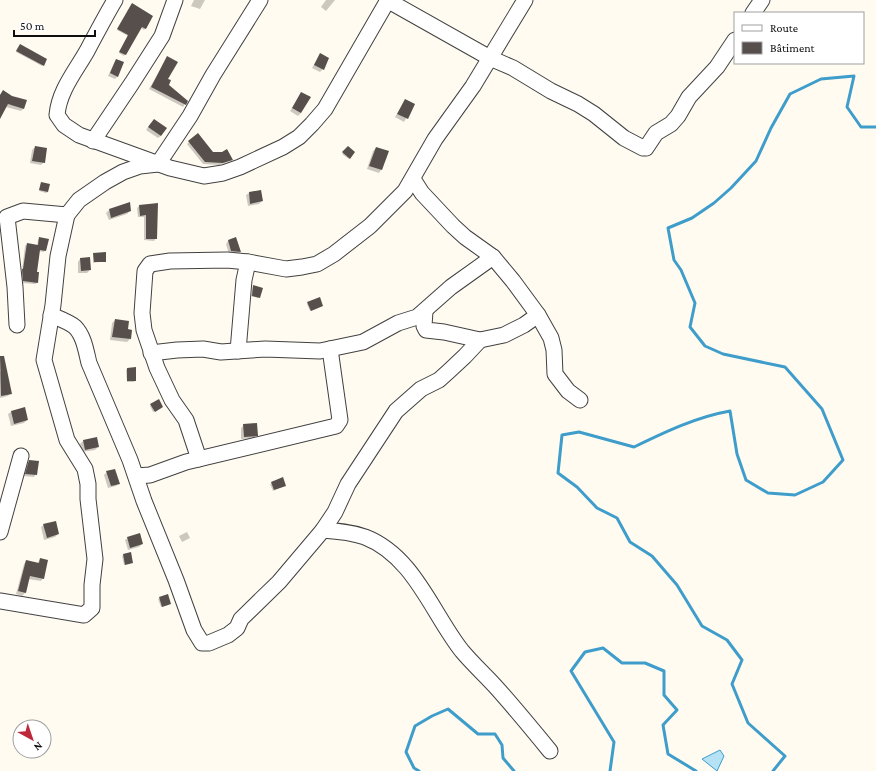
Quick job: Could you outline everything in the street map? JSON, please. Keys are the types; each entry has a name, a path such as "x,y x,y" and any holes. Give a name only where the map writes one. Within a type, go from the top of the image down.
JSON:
{"street":[{"path":"115,0 73,74 58,104 57,115 64,125 79,135 93,141 158,164 204,176 223,173 252,162 299,136 312,124 325,109 388,0 490,58 513,68 551,91 578,104 594,114 624,138 643,148 646,148 656,133 671,124 678,116 689,97 718,67 734,42"},
{"path":"93,141 162,36 175,0"},
{"path":"0,601 84,615 92,608 92,585 95,559 88,499 88,484 84,469 67,440 44,360 58,256 67,215 79,200 105,182 123,172 140,166 158,164 190,116 213,75 260,0"},
{"path":"199,458 186,420 172,400 151,353 144,330 142,313 145,271 150,264 170,261 227,260 286,269 302,268 317,264 334,254 370,226 406,191 435,139 473,86 525,0"},
{"path":"754,12 762,0"},
{"path":"413,179 422,192 465,237 493,257 513,281 538,315 551,338 554,350 555,374 568,391 580,400"},
{"path":"17,325 15,288 3,217 22,211 67,215"},
{"path":"151,353 204,349 221,352 265,349 320,351 363,342 398,323 417,318 439,296 493,257"},
{"path":"238,351 244,280 248,262"},
{"path":"425,311 424,326 426,330 444,332 480,340 504,335 524,325 538,315"},
{"path":"51,315 74,327 81,337 89,363 130,460 194,630 202,643 209,643 228,635 237,628 242,619 279,582 323,530 335,512 348,484 396,411 421,389 439,380 480,340"},
{"path":"136,476 150,475 199,458 336,426 340,420 330,349"},
{"path":"0,532 21,456"},
{"path":"323,530 350,532 365,537 378,543 391,553 412,575 462,651 496,687 550,751"}],"water":[{"path":"720,750 724,756 717,771 702,759"}],"building":[{"path":"132,3 153,16 146,29 142,27 126,55 119,52 128,35 117,29"},
{"path":"20,44 47,59 44,66 16,51"},
{"path":"320,53 329,58 324,70 314,65"},
{"path":"167,56 178,62 168,79 171,80 169,85 188,101 186,105 151,87"},
{"path":"116,59 124,62 118,77 110,73"},
{"path":"3,90 12,96 27,100 24,109 8,104 0,119 0,95"},
{"path":"301,92 311,97 301,113 292,108"},
{"path":"405,99 415,104 408,119 397,114"},
{"path":"154,119 167,128 161,136 148,127"},
{"path":"198,133 213,152 222,152 227,149 233,160 223,163 205,162 188,141"},
{"path":"35,146 47,148 45,163 32,161"},
{"path":"348,146 355,152 350,159 342,152"},
{"path":"376,147 389,151 382,170 369,166"},
{"path":"41,182 50,184 48,192 39,190"},
{"path":"261,190 263,201 250,204 249,192"},
{"path":"130,202 131,211 111,218 109,209"},
{"path":"158,203 157,239 146,239 146,215 140,216 139,205"},
{"path":"39,237 49,239 46,251 40,250 37,272 39,272 38,283 23,281 22,269 27,243 38,245"},
{"path":"236,237 241,252 231,251 228,240"},
{"path":"106,252 106,262 94,262 93,253"},
{"path":"90,257 91,270 81,271 80,258"},
{"path":"253,285 263,288 260,298 252,296"},
{"path":"320,297 323,306 311,311 307,302"},
{"path":"115,319 129,321 128,329 132,330 131,339 112,337"},
{"path":"0,356 4,356 12,394 1,396"},
{"path":"136,367 136,381 127,381 127,368"},
{"path":"159,399 163,407 155,412 150,404"},
{"path":"25,407 28,420 14,424 11,411"},
{"path":"257,423 258,436 244,437 243,424"},
{"path":"97,437 99,447 85,450 83,440"},
{"path":"29,460 39,461 37,475 25,474"},
{"path":"115,469 120,484 111,486 106,471"},
{"path":"283,477 286,486 274,490 271,482"},
{"path":"56,521 59,534 47,538 43,524"},
{"path":"140,533 143,544 130,548 127,537"},
{"path":"131,552 133,563 125,565 123,554"},
{"path":"40,558 48,560 44,579 30,576 26,593 18,591 26,560 39,563"},
{"path":"168,594 171,604 162,607 159,597"}],"waterway":[{"path":"773,771 785,756 748,723 732,684 742,660 727,640 702,626 677,585 652,556 630,542 617,518 597,508 577,487 558,473 562,435 579,432 634,447 693,421 730,411 737,454 746,480 768,493 795,495 823,482 843,460 822,409 785,367 723,354 705,346 690,327 695,303 681,270 674,260 668,228 692,218 714,203 731,188 756,161 771,128 790,94 821,79 854,76 847,107 861,127 876,127"},
{"path":"610,771 614,742 571,671 585,652 603,648 622,663 645,663 664,671 664,695 677,710 663,725 668,754 696,771"},
{"path":"419,771 414,768 406,752 415,726 448,709 478,734 495,734 502,745 503,758 514,771"}]}
